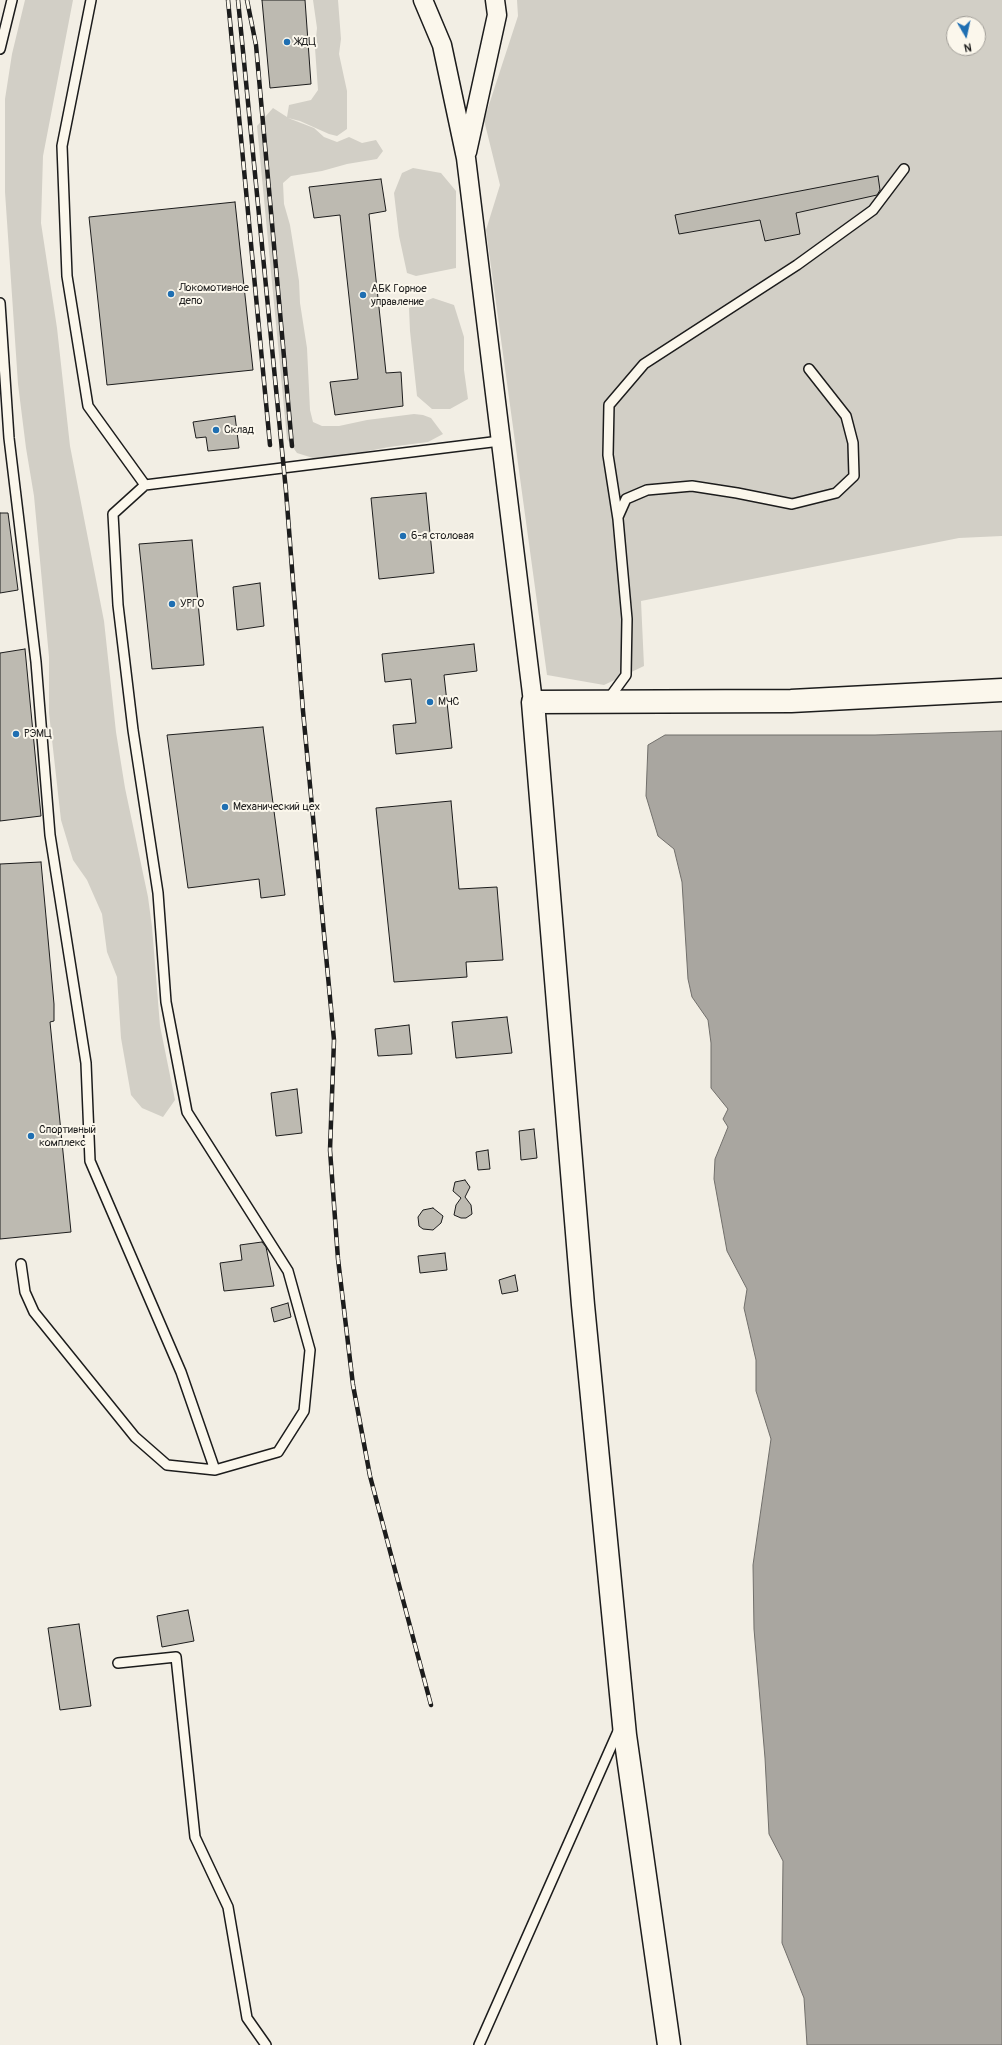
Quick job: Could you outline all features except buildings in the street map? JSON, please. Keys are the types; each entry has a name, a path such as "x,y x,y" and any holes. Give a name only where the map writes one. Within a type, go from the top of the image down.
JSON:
{"street":[{"path":"423,0 442,45 466,158 500,441 534,702 583,1305 623,1720 669,2045"},
{"path":"466,158 497,15 495,0"},
{"path":"534,702 791,701 1002,690"}],"lane":[{"path":"0,49 12,0"},
{"path":"91,0 62,146 67,276 88,406 145,485"},
{"path":"606,702 626,675 627,619 618,519 608,455 609,405 644,364 797,265 873,210 904,169"},
{"path":"0,303 10,438 35,654 50,835 86,1063 90,1161 181,1372 215,1470"},
{"path":"618,519 626,499 647,490 692,486 792,504 836,493 854,476 853,442 846,416 808,369"},
{"path":"21,1264 25,1292 34,1312 135,1437 167,1465 215,1470 278,1452 304,1411 310,1350 288,1271 186,1112 166,1002 158,893 133,730 118,605 113,514 145,485 500,441"},
{"path":"118,1663 176,1657 195,1837 228,1907 247,2018 266,2045"},
{"path":"480,2045 623,1720"}],"shaded area":[{"path":"25,0 73,0 43,156 41,223 57,328 70,446 104,621 116,732 125,788 148,897 152,927 160,1026 175,1100 163,1117 142,1108 131,1095 121,1038 117,977 107,952 102,914 87,880 73,860 61,820 49,713 49,657 34,496 18,384 5,192 5,99 12,54"},
{"path":"313,0 338,0 341,39 339,54 347,91 347,129 337,136 300,121 288,118 314,128 324,137 337,142 349,137 362,143 376,140 383,151 377,159 291,176 283,183 284,204 290,225 299,281 300,303 307,348 310,410 313,422 322,426 339,426 367,420 414,414 431,418 443,434 428,442 389,447 347,455 313,458 297,453 287,439 257,126 273,108 287,117 289,105 311,100 318,90 315,48 317,28"},
{"path":"517,0 1002,0 1002,536 959,538 641,601 644,666 604,685 547,675 486,230 500,185 484,120 518,16"},
{"path":"413,168 441,173 456,191 456,268 416,276 407,273 399,236 394,193 402,173"},
{"path":"433,298 454,305 464,337 464,370 468,399 450,409 432,409 417,396 409,308"},
{"path":"1002,731 1002,2045 807,2045 804,1998 782,1943 783,1861 769,1834 765,1758 754,1629 753,1565 771,1439 756,1391 756,1360 744,1308 747,1289 727,1251 714,1179 715,1159 728,1127 723,1119 728,1109 711,1088 711,1043 708,1020 692,997 688,979 682,882 674,849 658,836 646,796 648,745 665,735 875,735"}],"railway":[{"path":"228,0 270,445"},
{"path":"238,0 286,491 303,711 334,1040 330,1150 338,1259 353,1385 370,1476 431,1705"},
{"path":"247,0 256,45 292,446"}],"place":[{"name":"ЖДЦ","path":"287,42"},
{"name":"Локомотивное депо","path":"171,294"},
{"name":"АБК Горное управление","path":"363,295"},
{"name":"Склад","path":"216,430"},
{"name":"6-я столовая","path":"403,536"},
{"name":"УРГО","path":"172,604"},
{"name":"МЧС","path":"430,702"},
{"name":"РЭМЦ","path":"16,734"},
{"name":"Механический цех","path":"225,807"},
{"name":"Спортивный комплекс","path":"31,1136"}]}
